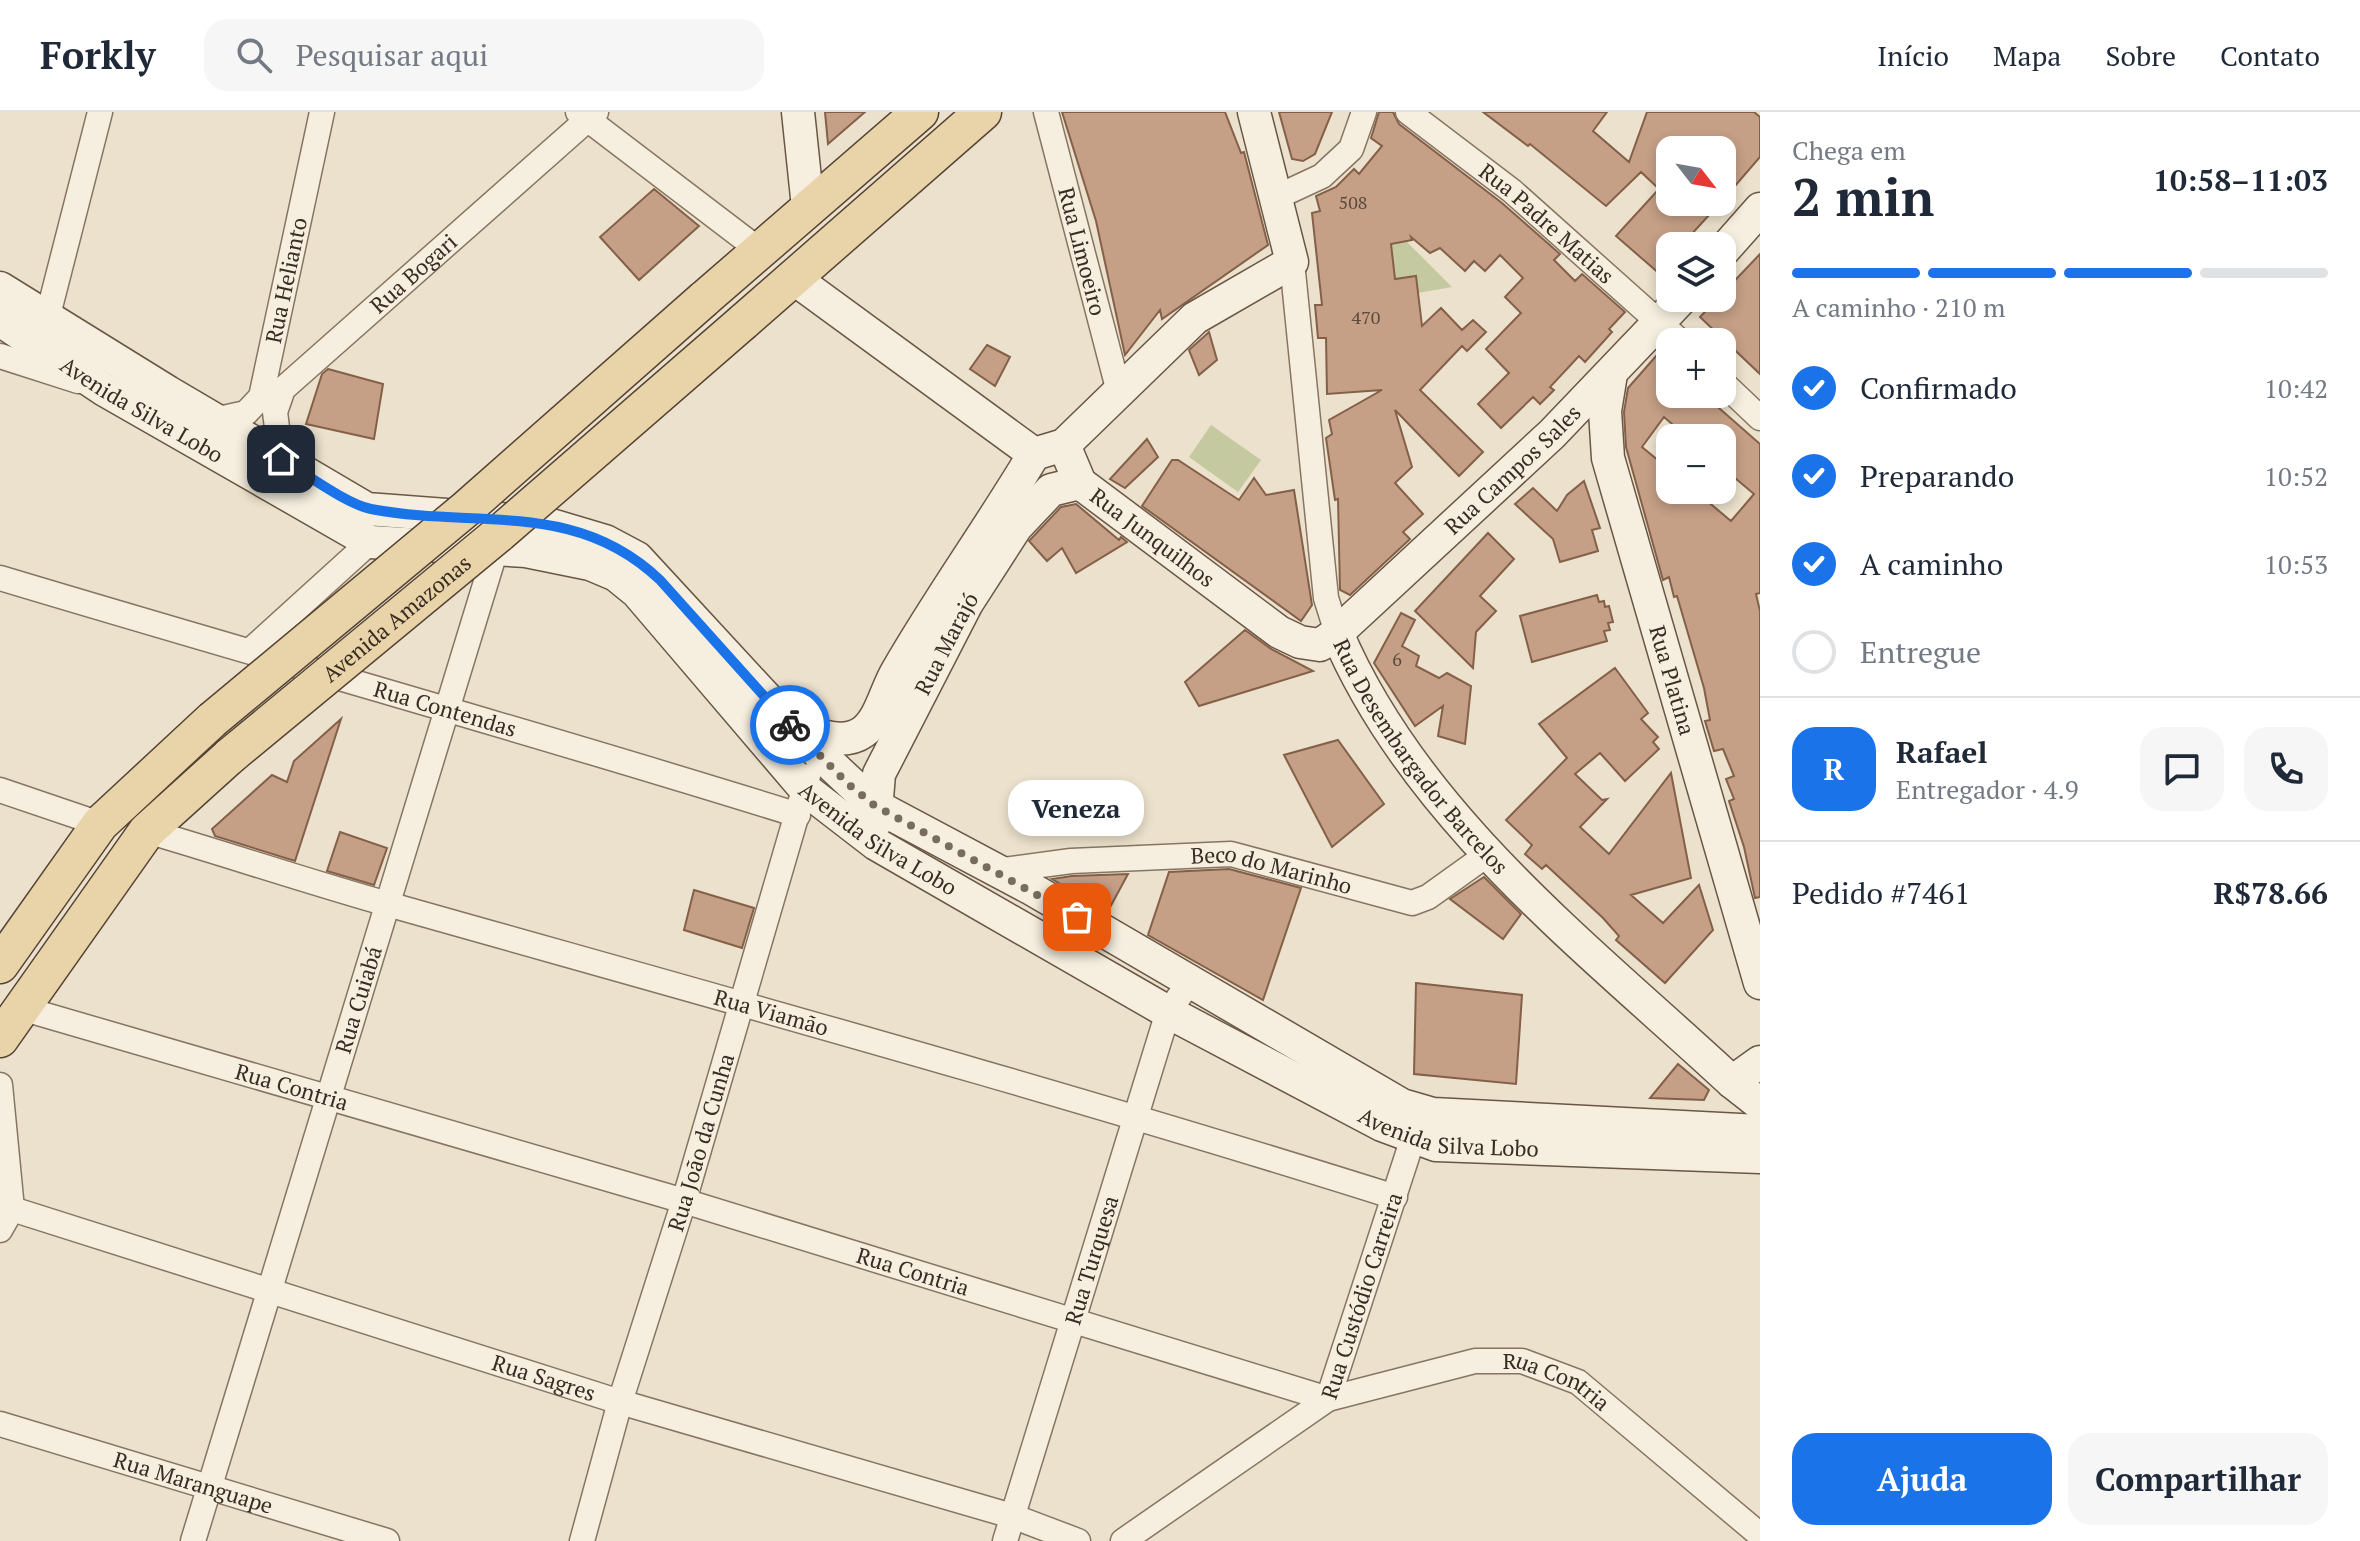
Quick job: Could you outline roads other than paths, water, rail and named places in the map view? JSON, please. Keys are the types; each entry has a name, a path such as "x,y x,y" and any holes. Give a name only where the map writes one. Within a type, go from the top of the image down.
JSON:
{"main road":[{"name":"Avenida Amazonas","path":"0,965 100,824 212,720 467,508 920,112"},
{"name":"Avenida Amazonas","path":"0,1039 147,831 230,756 500,533 983,112"}],"street":[{"path":"18,333 100,112"},
{"name":"Rua Helianto","path":"214,420 246,413 261,397 322,112"},
{"path":"798,112 808,207"},
{"name":"Rua Limoeiro","path":"1046,112 1119,392"},
{"name":"Rua Desembargador Barcelos","path":"1254,112 1292,262 1326,598 1356,677 1415,768 1488,854 1732,1082 1760,1104"},
{"path":"1277,197 1322,176 1351,149 1364,112"},
{"name":"Rua Padre Matias","path":"1408,112 1512,191 1666,328"},
{"path":"588,115 759,250"},
{"name":"Rua Bogari","path":"281,459 275,412 283,389 588,115"},
{"path":"1736,236 1760,209"},
{"name":"Rua Marajó","path":"799,734 849,738 863,732 871,723 895,675 1049,450 1119,392 1195,318 1292,262"},
{"path":"792,277 1049,450"},
{"name":"Avenida Silva Lobo","path":"0,288 18,333 103,389 370,542 526,551 590,564 616,575 637,592 802,802 1168,1012 1413,1138 1436,1145 1760,1157"},
{"name":"Avenida Silva Lobo","path":"18,333 214,420 367,509 541,522 605,541 637,558 799,734 874,805 996,871 1033,876 1189,983 1402,1105 1433,1114 1760,1131"},
{"path":"273,339 309,366"},
{"name":"Rua Campos Sales","path":"1337,633 1552,434 1611,374 1656,342"},
{"name":"Rua Platina","path":"1611,374 1605,411 1608,458 1756,940 1760,983"},
{"path":"1736,395 1760,418"},
{"path":"1552,434 1566,432 1579,435 1608,458"},
{"name":"Rua Junquilhos","path":"1049,450 1080,483 1279,632 1300,642 1320,645 1337,633"},
{"name":"Rua Marajó","path":"876,844 874,805 879,774 967,603 1016,527 1051,490 1080,483"},
{"path":"251,650 370,542"},
{"name":"Rua Cuiabá","path":"193,1541 212,1488 496,549"},
{"name":"Rua Contendas","path":"0,578 445,710 802,802"},
{"path":"895,675 967,603"},
{"name":"Rua João da Cunha","path":"582,1541 620,1402 684,1201 802,802 811,761 799,734"},
{"path":"0,790 100,824"},
{"name":"Rua Viamão","path":"147,831 388,904 742,1001 1135,1115 1395,1197"},
{"name":"Beco do Marinho","path":"1033,876 1164,854 1231,854 1412,903 1428,897 1488,854"},
{"name":"Rua Turquesa","path":"1005,1541 1168,1012 1189,983"},
{"name":"Rua Contria","path":"21,1008 684,1201 1328,1399 1475,1361 1522,1361 1578,1382 1760,1535"},
{"path":"1728,1128 1735,1112 1732,1082 1760,1062"},
{"path":"0,1085 6,1219"},
{"name":"Rua Custódio Carreira","path":"1123,1541 1328,1399 1413,1138"},
{"name":"Rua Sagres","path":"6,1219 271,1290 620,1402 1012,1516 1078,1541"},
{"name":"Rua Maranguape","path":"0,1424 387,1541"}],"place":[{"name":"Veneza","path":"1077,917"}]}
